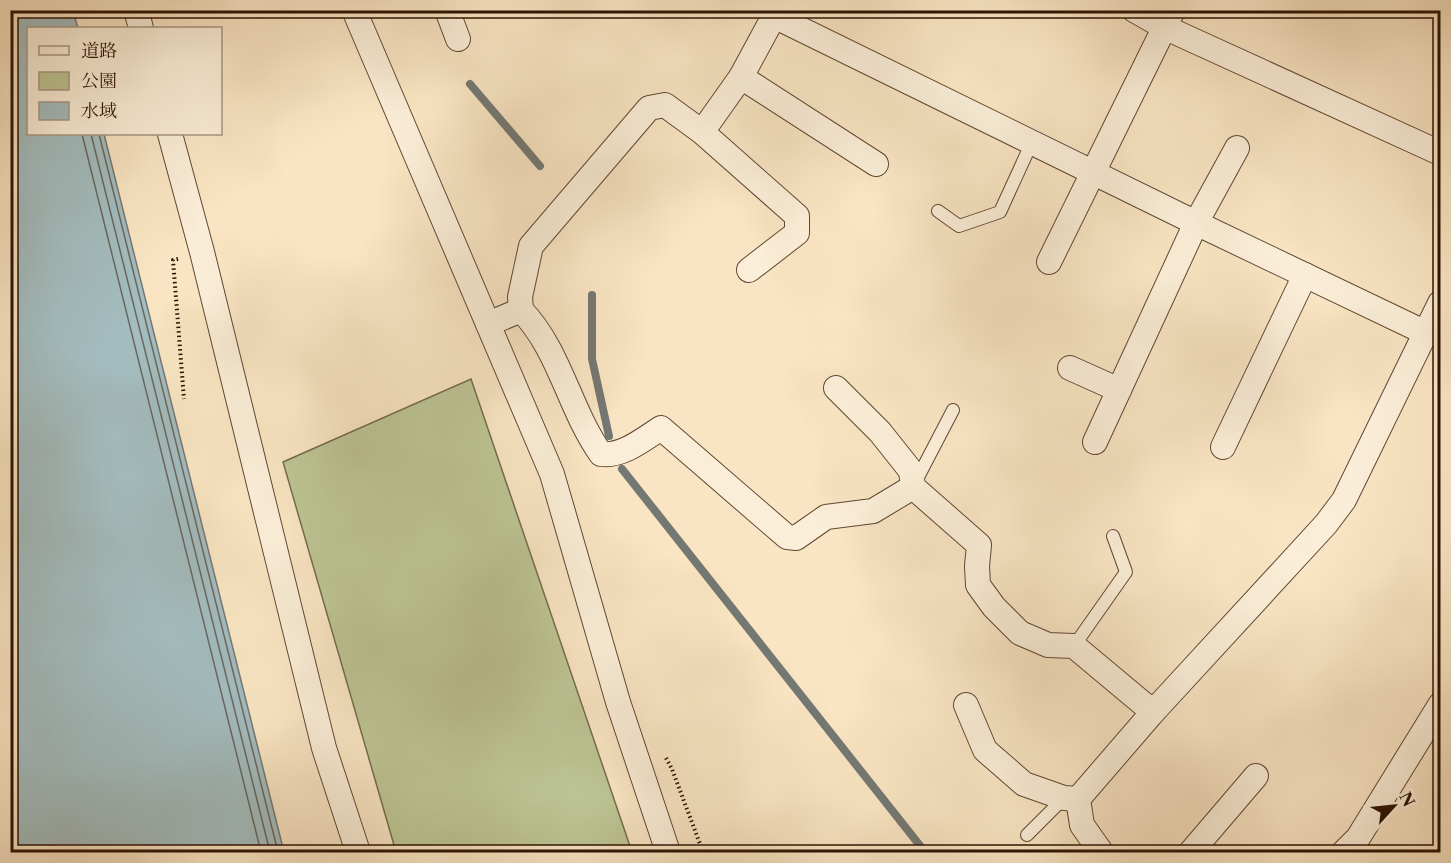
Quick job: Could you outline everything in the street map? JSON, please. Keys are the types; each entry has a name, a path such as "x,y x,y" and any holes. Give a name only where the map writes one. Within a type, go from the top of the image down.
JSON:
{"street":[{"path":"136,10 141,27"},
{"path":"354,10 552,474 618,702 668,852"},
{"path":"447,10 458,39"},
{"path":"1134,10 1169,19 1440,153"},
{"path":"702,132 741,76 776,13 1196,223 1426,333"},
{"path":"1049,262 1169,19"},
{"path":"741,76 876,164"},
{"path":"749,270 797,233 797,216 702,132 665,105 650,108 531,246 520,297 521,310 533,322 553,355 591,440 601,454 608,455 631,446 661,428 787,537 796,538 826,517 873,511 914,487"},
{"path":"170,135 202,252 324,748 358,852"},
{"path":"1095,442 1196,223 1237,148"},
{"path":"1223,447 1305,275"},
{"path":"1071,798 1153,712 1344,500 1440,303"},
{"path":"488,324 521,310"},
{"path":"1070,368 1119,390"},
{"path":"836,388 880,432 911,471 914,487 979,545 976,566 978,585 994,608 1020,633 1048,645 1074,646 1153,712"},
{"path":"966,705 985,750 1024,784 1071,798"},
{"path":"1344,852 1358,838 1440,705"},
{"path":"1191,852 1256,776"},
{"path":"1071,798 1082,825 1101,852"}],"lane":[{"path":"938,211 959,226 1000,212 1032,142"},
{"path":"914,487 953,410"},
{"path":"1074,646 1126,572 1113,536"},
{"path":"1027,835 1071,798"}],"path":[{"path":"184,399 173,260 202,252"}],"green space":[{"path":"471,379 632,852 396,852 283,462"}],"water":[{"path":"10,11 73,11 78,27 27,27 27,135 104,135 284,852 11,852"}],"waterway":[{"path":"470,84 540,166"},
{"path":"592,295 592,359 609,436"},
{"path":"622,469 925,852"}]}
